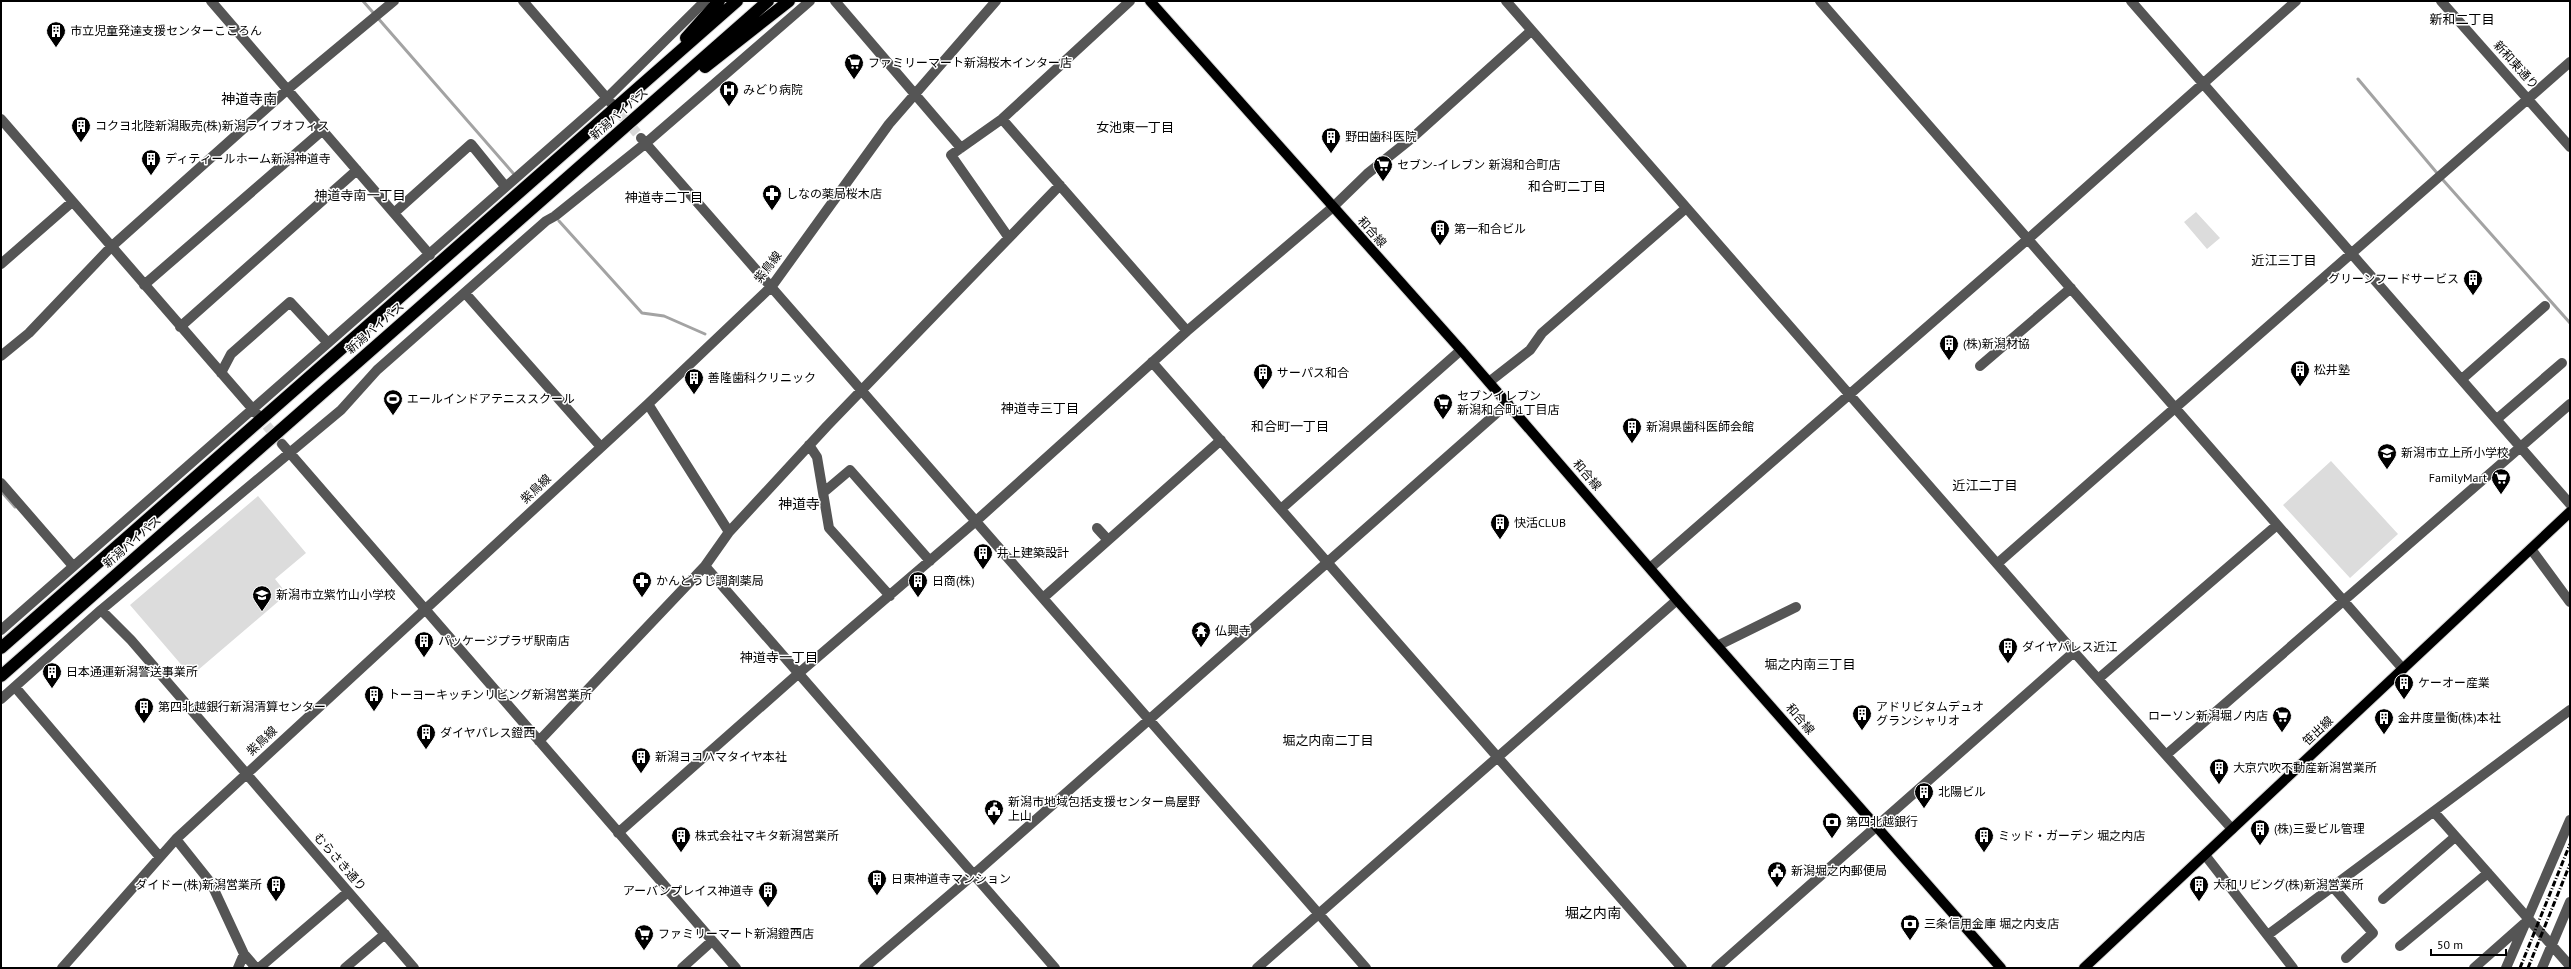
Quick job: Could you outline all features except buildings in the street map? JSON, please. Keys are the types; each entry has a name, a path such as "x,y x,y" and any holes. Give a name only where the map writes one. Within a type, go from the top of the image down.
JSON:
{"highway":[{"path":"646,81 719,1"},
{"name":"新潟バイパス","path":"1,648 737,1"},
{"name":"新潟バイパス","path":"1,676 768,1"},
{"path":"584,163 789,1"}],"main road":[{"name":"和合線","path":"1150,1 1508,403 1677,600 1719,645 1876,828 2001,968"},
{"name":"笹出線","path":"2084,968 2570,512"}],"street":[{"path":"211,1 430,255"},
{"path":"1,356 29,333 110,247 288,89 394,1"},
{"path":"523,1 609,101"},
{"path":"1,630 73,566 255,412 327,342 430,255 505,186 609,101 706,1"},
{"path":"1,699 101,610 341,410 377,370 546,221 555,216 810,1"},
{"path":"835,1 961,148"},
{"name":"紫鳥線","path":"62,968 159,856 176,839 648,404 772,286 889,124 914,92 996,1"},
{"path":"1009,238 951,155 1002,119 1130,1"},
{"path":"1506,1 1685,209 1850,394 2074,652 2232,829"},
{"path":"1820,1 2403,669"},
{"path":"2131,1 2354,254 2570,504"},
{"path":"1650,568 2028,239 2296,1"},
{"name":"新和東通り","path":"2441,1 2570,147"},
{"path":"618,833 799,673 976,521 1152,362 1332,207 1367,174 1412,138 1531,31"},
{"path":"1998,563 2354,254 2570,62"},
{"path":"1,119 110,247 255,412"},
{"path":"1002,119 1188,331"},
{"path":"144,285 323,130"},
{"path":"644,140 1366,968"},
{"path":"394,213 471,144 505,186"},
{"path":"180,326 357,170"},
{"path":"539,741 705,566 729,532 809,445 1060,185"},
{"path":"1,264 72,202"},
{"path":"1489,382 1530,350 1542,334 1685,209"},
{"path":"1980,366 2071,288"},
{"path":"465,293 601,447"},
{"path":"221,374 231,354 290,302 327,342"},
{"path":"2462,379 2545,306"},
{"path":"1281,509 1461,350"},
{"path":"1152,362 1281,509 1330,562 1497,759 1682,968"},
{"path":"2497,419 2562,362"},
{"path":"864,968 973,875 1330,562 1508,403"},
{"path":"648,404 729,532"},
{"path":"2166,755 2345,602 2522,448 2570,404"},
{"path":"1043,598 1220,440"},
{"path":"282,444 424,610 736,968"},
{"path":"809,445 817,457 829,528 890,596"},
{"path":"824,492 850,470 930,561"},
{"path":"1,483 73,566"},
{"path":"2098,679 2277,525"},
{"path":"1097,528 1108,540"},
{"path":"2531,548 2570,602"},
{"path":"705,566 1055,968"},
{"path":"1257,968 1677,600"},
{"path":"1719,645 1796,607"},
{"name":"むらさき通り","path":"101,610 131,640 385,934 411,967"},
{"path":"1716,968 2074,652"},
{"path":"15,687 159,856"},
{"path":"2269,934 2570,710"},
{"path":"2434,812 2570,966"},
{"path":"2506,968 2529,920 2570,820"},
{"path":"2383,899 2456,837"},
{"path":"176,839 211,882 244,954 256,968"},
{"path":"2205,855 2269,934 2292,968"},
{"path":"2400,946 2488,873"},
{"path":"2333,887 2373,933 2346,958"},
{"path":"259,968 348,892"},
{"path":"2542,968 2570,902"},
{"path":"2474,968 2529,920"},
{"path":"344,968 385,934"},
{"path":"682,968 712,941"},
{"path":"238,968 244,954"}],"shaded area":[{"path":"2196,212 2220,238 2207,249 2184,222"},
{"path":"2331,461 2398,534 2350,578 2283,505"},
{"path":"258,496 306,553 275,579 287,594 191,676 130,605"}],"waterway":[{"path":"363,1 513,173"},
{"path":"2358,79 2437,173"},
{"path":"2443,180 2570,323"},
{"path":"559,221 642,313 664,316 705,334"},
{"path":"1,491 15,507"}],"tunnel":[{"path":"611,103 641,138"},
{"path":"257,414 282,444"}],"railway":[{"path":"2520,968 2570,844"},
{"path":"2528,968 2570,864"}],"place":[{"name":"市立児童発達支援センターこころん","path":"56,48"},
{"name":"ファミリーマート新潟桜木インター店","path":"854,80"},
{"name":"みどり病院","path":"729,107"},
{"name":"コクヨ北陸新潟販売(株)新潟ライブオフィス","path":"81,143"},
{"name":"野田歯科医院","path":"1331,154"},
{"name":"ディティールホーム新潟神道寺","path":"151,176"},
{"name":"セブン-イレブン 新潟和合町店","path":"1383,182"},
{"name":"しなの薬局桜木店","path":"772,211"},
{"name":"第一和合ビル","path":"1440,246"},
{"name":"グリーンフードサービス","path":"2473,296"},
{"name":"(株)新潟材協","path":"1949,361"},
{"name":"松井塾","path":"2300,387"},
{"name":"サーパス和合","path":"1263,390"},
{"name":"善隆歯科クリニック","path":"694,395"},
{"name":"エールインドアテニススクール","path":"393,416"},
{"name":"セブンイレブン 新潟和合町1丁目店","path":"1443,420"},
{"name":"新潟県歯科医師会館","path":"1632,444"},
{"name":"新潟市立上所小学校","path":"2387,470"},
{"name":"FamilyMart","path":"2501,495"},
{"name":"快活CLUB","path":"1500,540"},
{"name":"井上建築設計","path":"983,570"},
{"name":"かんどうじ調剤薬局","path":"642,598"},
{"name":"日商(株)","path":"918,598"},
{"name":"新潟市立紫竹山小学校","path":"262,612"},
{"name":"仏興寺","path":"1201,648"},
{"name":"パッケージプラザ駅南店","path":"424,658"},
{"name":"ダイヤパレス近江","path":"2008,664"},
{"name":"日本通運新潟警送事業所","path":"52,689"},
{"name":"ケーオー産業","path":"2404,700"},
{"name":"トーヨーキッチンリビング新潟営業所","path":"374,712"},
{"name":"第四北越銀行新潟清算センター","path":"144,724"},
{"name":"アドリビタムデュオ グランシャリオ","path":"1862,731"},
{"name":"ローソン新潟堀ノ内店","path":"2282,733"},
{"name":"金井度量衡(株)本社","path":"2384,735"},
{"name":"ダイヤパレス鐙西","path":"426,750"},
{"name":"新潟ヨコハマタイヤ本社","path":"641,774"},
{"name":"大京穴吹不動産新潟営業所","path":"2219,785"},
{"name":"北陽ビル","path":"1924,809"},
{"name":"新潟市地域包括支援センター鳥屋野 上山","path":"994,826"},
{"name":"第四北越銀行","path":"1832,839"},
{"name":"(株)三愛ビル管理","path":"2260,846"},
{"name":"株式会社マキタ新潟営業所","path":"681,853"},
{"name":"ミッド・ガーデン 堀之内店","path":"1984,853"},
{"name":"新潟堀之内郵便局","path":"1777,888"},
{"name":"日東神道寺マンション","path":"877,896"},
{"name":"ダイドー(株)新潟営業所","path":"276,902"},
{"name":"大和リビング(株)新潟営業所","path":"2199,902"},
{"name":"アーバンプレイス神道寺","path":"768,908"},
{"name":"三条信用金庫 堀之内支店","path":"1910,941"},
{"name":"ファミリーマート新潟鐙西店","path":"644,951"}],"district":[{"name":"新和二丁目","path":"2462,19"},
{"name":"神道寺南","path":"249,99"},
{"name":"女池東一丁目","path":"1135,127"},
{"name":"和合町二丁目","path":"1567,186"},
{"name":"神道寺南一丁目","path":"360,195"},
{"name":"神道寺二丁目","path":"664,197"},
{"name":"近江三丁目","path":"2284,260"},
{"name":"神道寺三丁目","path":"1040,408"},
{"name":"和合町一丁目","path":"1290,426"},
{"name":"近江二丁目","path":"1985,485"},
{"name":"神道寺","path":"799,504"},
{"name":"神道寺一丁目","path":"779,657"},
{"name":"堀之内南三丁目","path":"1810,664"},
{"name":"堀之内南二丁目","path":"1328,740"},
{"name":"堀之内南","path":"1593,913"}]}
